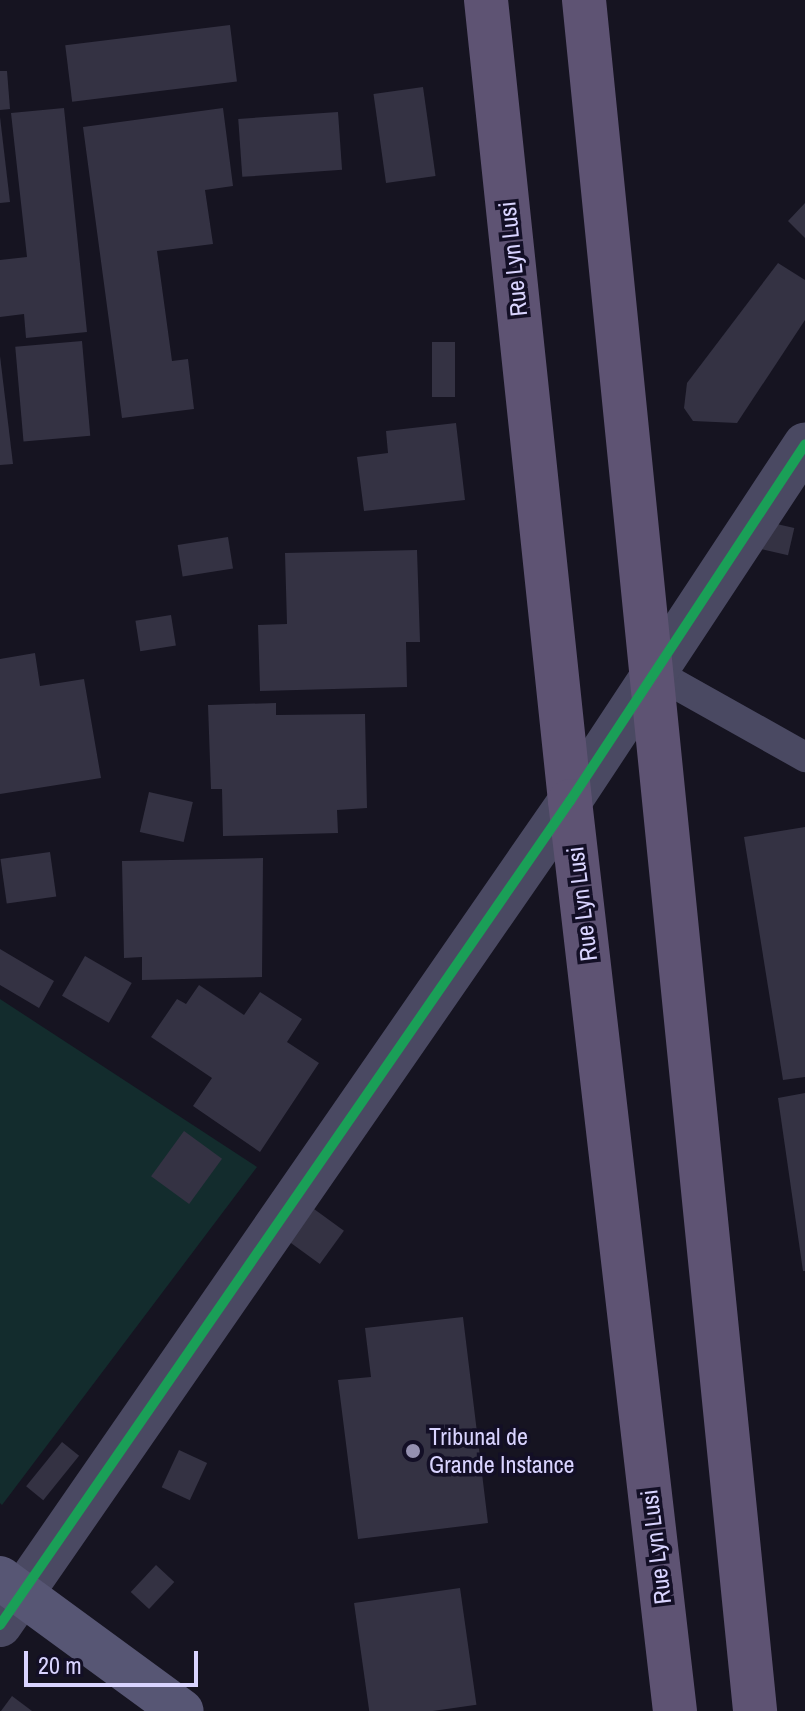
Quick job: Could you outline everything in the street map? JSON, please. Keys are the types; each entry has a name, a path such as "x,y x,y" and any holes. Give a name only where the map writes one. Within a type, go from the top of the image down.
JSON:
{"main road":[{"name":"Rue Lyn Lusi","path":"486,0 570,801 675,1711"},
{"path":"584,0 755,1711"}],"street":[{"path":"182,1711 7,1599 570,801 652,671 805,445"}],"lane":[{"path":"652,671 805,757"}],"green space":[{"path":"0,999 257,1167 2,1505 0,1503"}],"building":[{"path":"230,25 237,82 72,102 65,45"},
{"path":"0,71 7,71 10,109 0,110"},
{"path":"423,87 436,176 386,183 373,94"},
{"path":"64,108 87,332 26,338 24,314 0,317 0,260 27,257 11,113"},
{"path":"223,108 233,186 205,190 213,244 157,251 172,361 188,359 194,409 122,418 83,127"},
{"path":"338,112 342,170 242,177 238,119"},
{"path":"0,117 10,202 0,203"},
{"path":"805,203 805,238 788,221"},
{"path":"778,263 805,280 805,320 737,423 693,421 684,408 687,383"},
{"path":"82,341 90,436 24,441 15,347"},
{"path":"432,342 455,342 455,397 432,397"},
{"path":"0,356 13,464 0,465"},
{"path":"456,423 465,500 364,511 357,457 388,453 386,431"},
{"path":"768,522 794,528 788,555 762,549"},
{"path":"228,537 233,569 183,577 178,545"},
{"path":"417,550 420,642 406,642 407,687 260,691 258,625 287,624 285,553"},
{"path":"171,615 176,646 140,651 135,621"},
{"path":"35,653 40,686 84,679 101,778 0,794 0,659"},
{"path":"276,703 276,715 365,714 367,808 337,810 338,833 223,836 222,789 211,789 208,705"},
{"path":"149,792 193,802 184,842 140,832"},
{"path":"805,827 805,1077 783,1080 744,837"},
{"path":"50,852 56,897 7,904 0,859"},
{"path":"263,858 262,977 142,980 142,957 124,958 122,861"},
{"path":"0,949 54,981 39,1008 0,985"},
{"path":"85,956 132,983 109,1023 62,996"},
{"path":"199,985 244,1015 260,992 302,1019 287,1042 319,1063 260,1152 193,1106 212,1078 151,1037 177,999 186,1004"},
{"path":"805,1093 805,1271 803,1271 778,1098"},
{"path":"184,1131 222,1159 189,1204 151,1176"},
{"path":"314,1209 344,1231 320,1264 290,1242"},
{"name":"Tribunal de Grande Instance","path":"463,1317 488,1523 358,1539 338,1380 371,1377 365,1328"},
{"path":"62,1442 79,1456 43,1500 26,1486"},
{"path":"179,1450 207,1463 190,1500 162,1487"},
{"path":"156,1565 174,1582 149,1609 131,1592"},
{"path":"460,1588 476,1705 433,1711 369,1711 354,1603"},
{"path":"12,1696 32,1711 1,1711"}],"cycle path":[{"path":"0,1625 570,801 805,445"}],"place":[{"name":"Tribunal de Grande Instance","path":"413,1451"}]}
